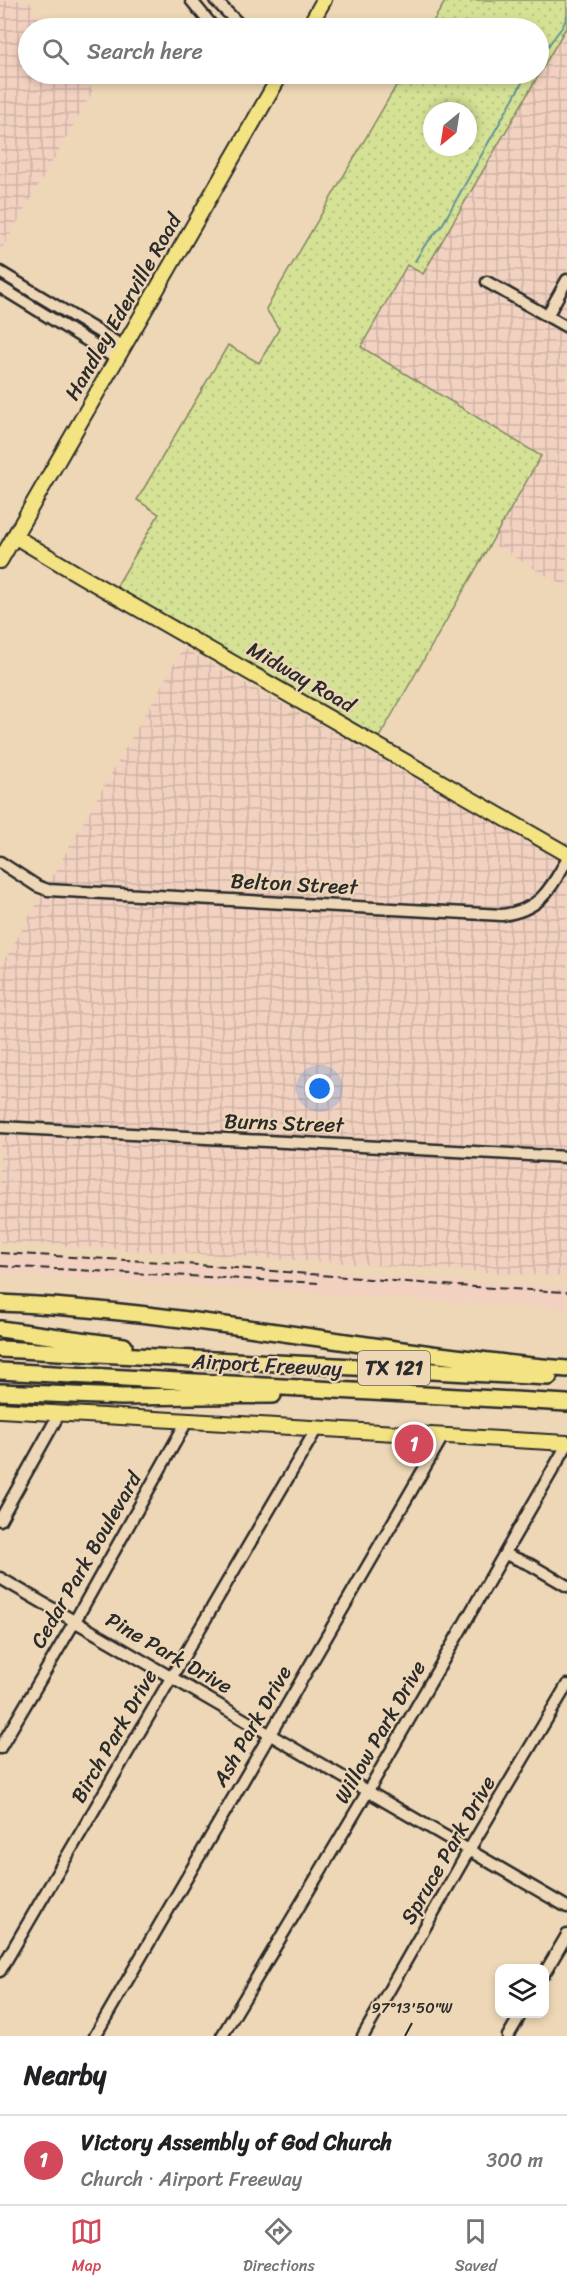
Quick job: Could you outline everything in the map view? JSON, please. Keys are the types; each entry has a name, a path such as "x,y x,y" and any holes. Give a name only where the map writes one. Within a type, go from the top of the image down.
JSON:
{"highway":[{"path":"0,1303 56,1305 192,1319 511,1364 567,1369"},
{"path":"0,1329 222,1360"},
{"name":"Airport Freeway","path":"0,1349 567,1378"},
{"name":"Airport Freeway","path":"0,1371 567,1403"},
{"path":"0,1392 122,1397 200,1397 274,1395 323,1389"}],"main road":[{"path":"314,18 324,0"},
{"name":"Handley Ederville Road","path":"0,561 273,84"},
{"name":"Midway Road","path":"14,536 567,854"},
{"path":"0,1410 567,1444"}],"street":[{"path":"191,0 206,18"},
{"path":"215,0 233,18"},
{"path":"0,272 79,320 120,353"},
{"path":"547,316 567,280"},
{"path":"487,282 567,327"},
{"path":"0,287 72,331 120,353"},
{"path":"33,307 39,296"},
{"path":"72,331 79,320"},
{"name":"Belton Street","path":"0,862 37,886 48,890 502,915 515,914 535,905 552,887 567,860"},
{"name":"Burns Street","path":"0,1127 567,1157"},
{"path":"0,1520 59,1414"},
{"name":"Cedar Park Boulevard","path":"0,1748 75,1621 187,1421"},
{"name":"Birch Park Drive","path":"0,1971 317,1428"},
{"name":"Ash Park Drive","path":"95,2036 443,1436"},
{"name":"Willow Park Drive","path":"222,2036 368,1791 506,1554 567,1444"},
{"path":"506,1554 531,1565 567,1586"},
{"name":"Pine Park Drive","path":"0,1578 567,1907"},
{"name":"Spruce Park Drive","path":"363,2036 469,1850 567,1685"},
{"path":"549,1966 567,1935"},
{"path":"508,2036 518,2018"}],"shaded area":[{"path":"0,0 28,0 41,18 18,18 18,84 88,84 93,91 0,252"},
{"path":"567,26 567,588 491,543 541,456 361,348 407,264 423,274 533,84 549,84 549,57"},
{"path":"183,648 567,864 567,1277 0,1242 0,968"},
{"path":"0,1252 567,1287 567,1309 0,1273"}],"green space":[{"path":"446,0 567,0 567,26 549,57 549,18 435,18"},
{"path":"397,84 533,84 423,274 407,265 361,347 541,456 378,739 115,589 159,514 137,500 228,345 259,363 279,329 266,309"}],"waterway":[{"path":"549,44 563,26 567,16"},
{"path":"415,261 441,227 521,84"}],"railway":[{"path":"0,1253 162,1262 456,1286 567,1292"},
{"path":"0,1266 318,1283"}],"place":[{"name":"Victory Assembly of God Church","path":"414,1444"}]}
